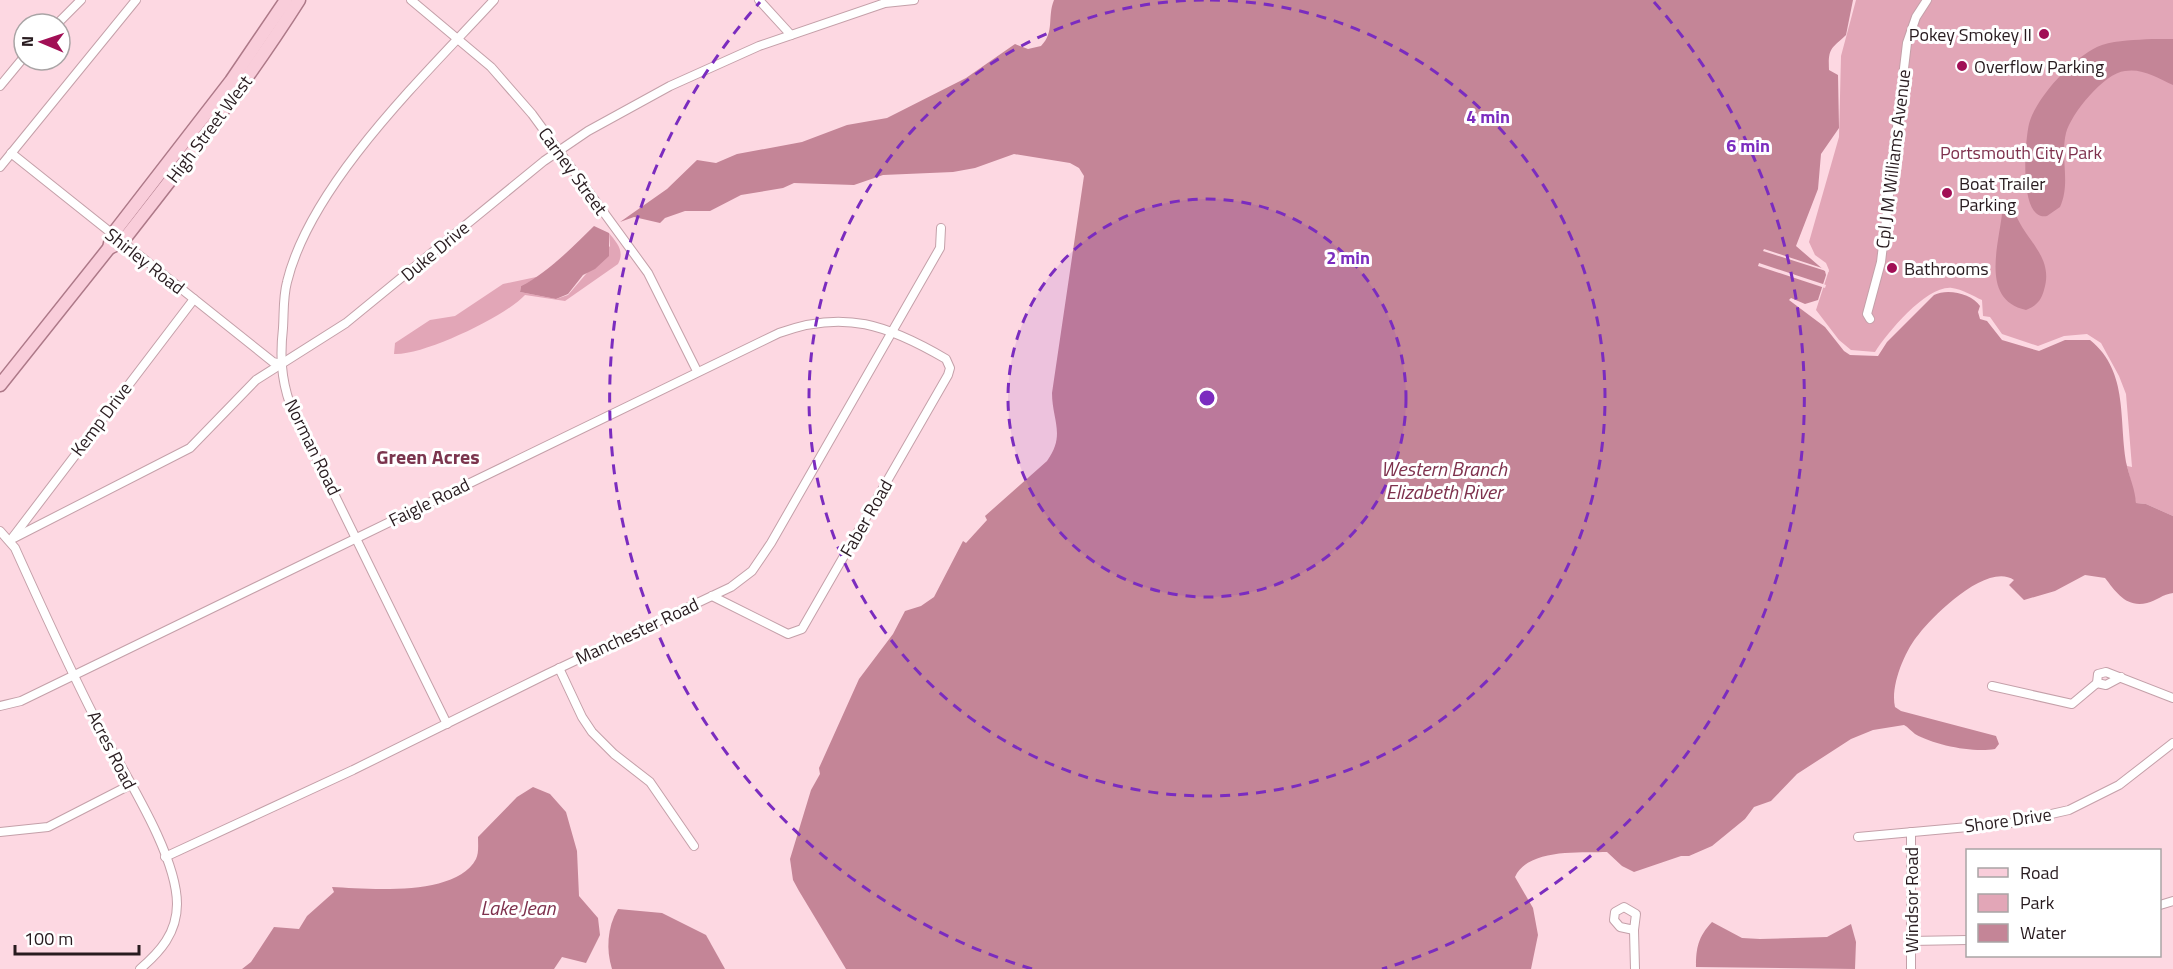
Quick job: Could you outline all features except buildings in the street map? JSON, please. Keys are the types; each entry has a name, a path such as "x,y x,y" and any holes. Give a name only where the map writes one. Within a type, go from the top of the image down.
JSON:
{"main road":[{"name":"High Street West","path":"117,238 231,81 286,0"},
{"name":"High Street West","path":"0,384 117,238 221,116 299,0"}],"street":[{"path":"69,12 81,0"},
{"path":"0,167 136,0"},
{"name":"Carney Street","path":"411,0 491,67 512,90 648,273 697,371"},
{"name":"Norman Road","path":"447,724 290,404 281,364 287,283 309,228 354,158 494,0"},
{"path":"759,0 791,35"},
{"name":"Duke Drive","path":"10,540 140,472 177,457 203,438 256,380 339,329 558,151 616,114 670,86 759,46 887,2 914,0"},
{"name":"Cpl J M Williams Avenue","path":"1870,319 1867,314 1881,261 1907,43 1916,17 1927,0"},
{"path":"0,86 12,72"},
{"name":"Shirley Road","path":"11,153 273,362 281,364"},
{"name":"Manchester Road","path":"165,857 447,724 712,596 743,578 760,562 940,248 940,228"},
{"name":"Kemp Drive","path":"10,540 194,299"},
{"name":"Faigle Road","path":"0,706 21,701 778,333 810,323 851,322 892,332 918,342 946,359 950,368 948,375"},
{"name":"Faber Road","path":"712,596 768,626 788,634 797,633 803,627 948,375"},
{"name":"Acres Road","path":"0,531 10,540 165,857 176,888 176,917 168,939 140,969"},
{"path":"560,668 582,717 592,732 614,754 650,782 694,846"},
{"path":"2097,683 2096,677 2102,672 2121,677 2173,698"},
{"path":"2097,683 2106,686 2121,677"},
{"path":"1992,686 2066,705 2077,701 2097,683"},
{"name":"Shore Drive","path":"1858,837 2026,821 2069,810 2119,785 2173,743"},
{"path":"0,832 48,827 130,785"},
{"name":"Windsor Road","path":"1911,832 1911,969"},
{"path":"1634,930 1635,969"},
{"path":"1910,941 1966,940"}],"green space":[{"name":"Portsmouth City Park","path":"1856,0 2173,0 2173,516 2146,504 2136,503 2127,466 2132,467 2126,394 2101,343 2087,334 2064,336 2038,346 2002,334 1990,317 1983,316 1982,300 1952,288 1931,294 1909,311 1875,352 1851,350 1839,340 1816,310 1829,270 1826,263 1815,255 1809,242 1839,137 1841,56"},
{"path":"609,233 620,251 618,264 565,301 525,295 501,313 463,333 424,349 394,354 395,343 430,320 455,316 503,284 541,276 521,286 520,292 556,299 568,295 610,246"}],"water":[{"name":"Western Branch Elizabeth River","path":"1054,0 1853,0 1846,35 1834,46 1829,57 1829,70 1838,75 1839,128 1821,154 1818,189 1796,246 1825,271 1826,275 1818,300 1805,304 1791,298 1789,300 1825,327 1844,351 1850,355 1878,356 1887,342 1934,295 1946,292 1966,295 1976,302 1980,306 1978,312 1980,319 1987,321 2002,340 2039,351 2065,340 2090,340 2103,353 2117,383 2124,450 2136,503 2146,504 2173,516 2173,593 2147,603 2133,603 2122,598 2105,578 2085,575 2055,591 2024,600 2009,585 2014,580 2003,576 1976,584 1936,615 1914,641 1897,679 1895,707 1901,711 1996,736 1999,744 1995,749 1976,750 1943,745 1915,734 1904,725 1873,730 1851,739 1797,774 1771,801 1754,807 1745,819 1712,846 1689,856 1681,856 1634,872 1622,866 1607,852 1556,854 1531,861 1515,877 1533,908 1538,935 1531,969 846,969 793,880 790,859 811,790 820,774 819,768 859,679 893,634 905,611 921,606 934,597 963,541 966,543 987,520 985,516 1047,461 1053,452 1057,427 1052,393 1084,176 1079,168 1070,163 1014,154 975,168 953,172 883,175 854,185 794,183 783,188 741,195 710,211 685,211 665,218 660,223 634,217 620,222 667,189 697,160 716,163 737,154 802,142 847,125 887,118 966,78 1015,44 1028,49 1041,46 1048,35"},
{"path":"2173,39 2173,85 2150,74 2131,70 2117,73 2098,86 2074,116 2066,133 2064,142 2065,189 2060,207 2047,216 2038,214 2031,207 2025,162 2029,124 2040,102 2069,67 2092,50 2114,42"},
{"path":"2008,206 2014,209 2045,267 2046,278 2040,300 2026,310 2012,304 2003,296 1998,284 1996,257 2002,214"},
{"path":"594,226 609,233 609,256 595,269 583,275 568,294 556,299 520,292 521,286 550,267"},
{"name":"Lake Jean","path":"533,787 550,794 566,812 577,851 579,896 598,918 600,935 586,963 562,957 554,969 242,969 251,962 274,927 299,929 307,916 334,892 332,887 410,888 450,880 466,871 477,857 478,837 517,797"},
{"path":"618,909 662,913 706,935 725,969 612,969 609,939 614,916"},
{"path":"1712,922 1742,938 1760,939 1827,937 1851,924 1856,942 1855,969 1696,967 1699,943"}],"pier":[{"path":"1764,249 1828,270 1829,272 1763,251"},
{"path":"1759,263 1826,285 1825,288 1758,266"}],"place":[{"name":"Pokey Smokey II","path":"2044,34"},
{"name":"Overflow Parking","path":"1962,66"},
{"name":"Boat Trailer Parking","path":"1947,193"},
{"name":"Bathrooms","path":"1892,268"}],"district":[{"name":"Green Acres","path":"428,456"}]}
